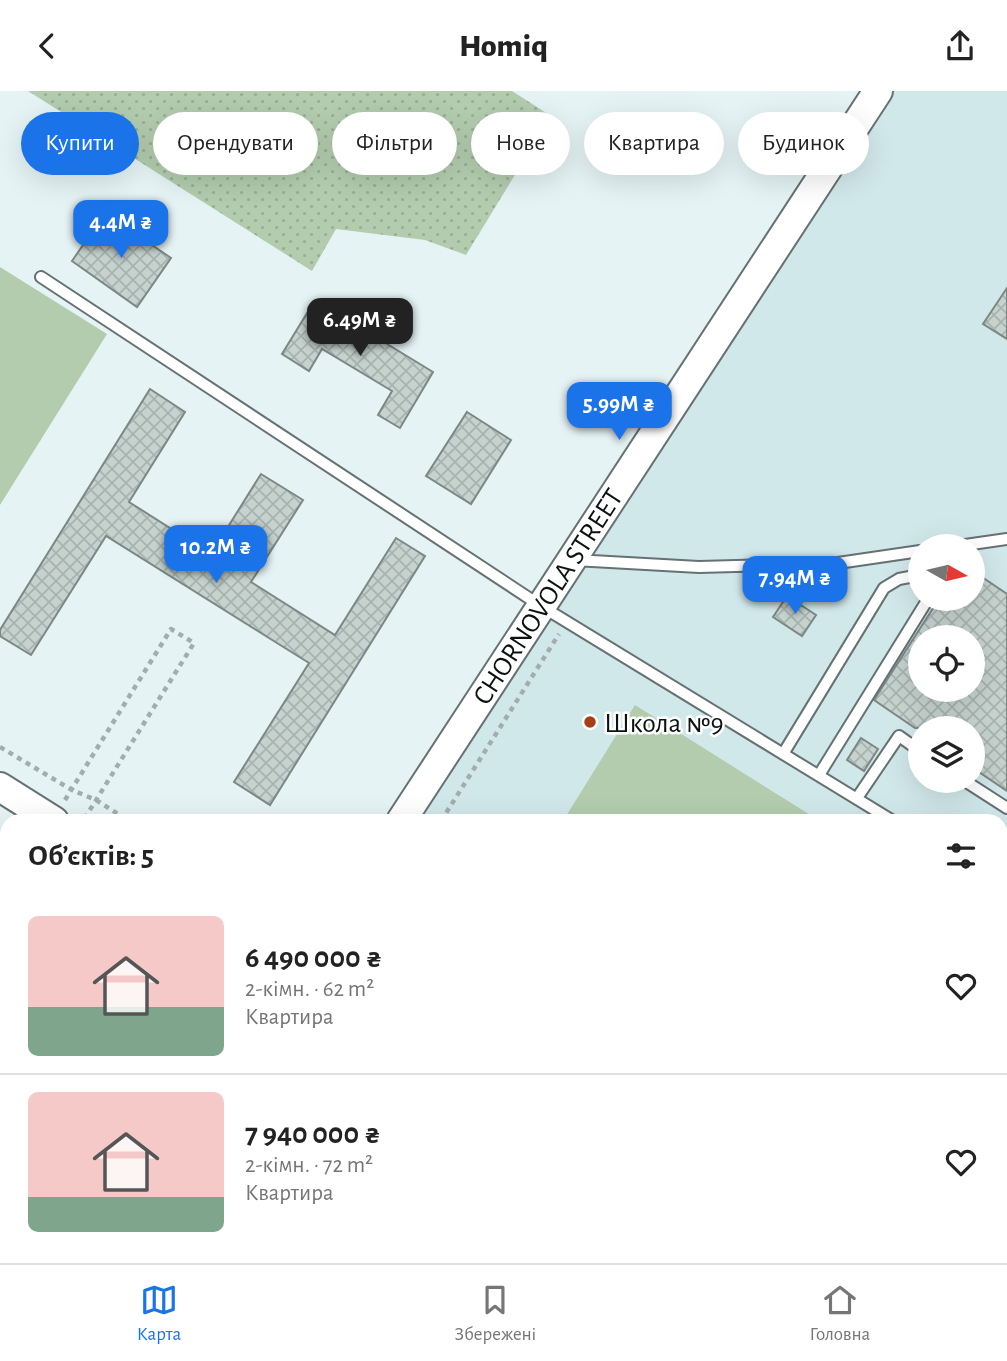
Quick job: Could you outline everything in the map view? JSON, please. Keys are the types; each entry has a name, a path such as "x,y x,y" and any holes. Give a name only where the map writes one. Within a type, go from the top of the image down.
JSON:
{"street":[{"name":"CHORNOVOLA STREET","path":"406,814 878,91"},
{"path":"0,787 44,814"}],"lane":[{"path":"41,277 541,605 882,814"},
{"path":"985,542 1007,539"},
{"path":"572,560 699,567 838,563 908,553"},
{"path":"783,754 884,588 899,579 908,577"},
{"path":"819,775 921,611"},
{"path":"857,798 899,736 908,742"},
{"path":"984,793 1007,808"}],"path":[{"path":"445,814 567,621"},
{"path":"58,814 172,629 194,643 87,814"},
{"path":"0,747 118,814"}],"shaded area":[{"path":"891,91 1007,91 1007,814 419,814 836,175 869,175 869,125"}],"green space":[{"path":"28,91 512,91 545,112 471,112 471,175 515,175 466,255 425,240 336,229 312,271 161,175 318,175 318,112 153,112 153,170 139,161 139,112 61,112"},
{"path":"0,267 107,334 0,505"},
{"path":"635,705 809,814 567,814"}],"building":[{"path":"105,213 171,258 137,307 72,261"},
{"path":"1007,288 1007,339 983,324"},
{"path":"315,300 433,372 400,428 378,415 392,391 322,349 309,371 282,354"},
{"path":"150,389 185,412 129,502 211,554 261,474 303,500 251,582 335,635 396,538 425,556 270,805 234,782 309,663 106,536 31,655 0,636 0,630"},
{"path":"467,412 511,440 471,504 426,476"},
{"path":"985,579 1007,594 1007,791 985,776 985,716 908,716 908,723 874,700 908,647 908,702 985,702 985,625 922,625 931,611 985,611"},
{"path":"787,596 816,615 802,636 773,617"},
{"path":"861,738 878,749 864,771 847,760"}],"place":[{"name":"Школа №9","path":"590,722"}]}
